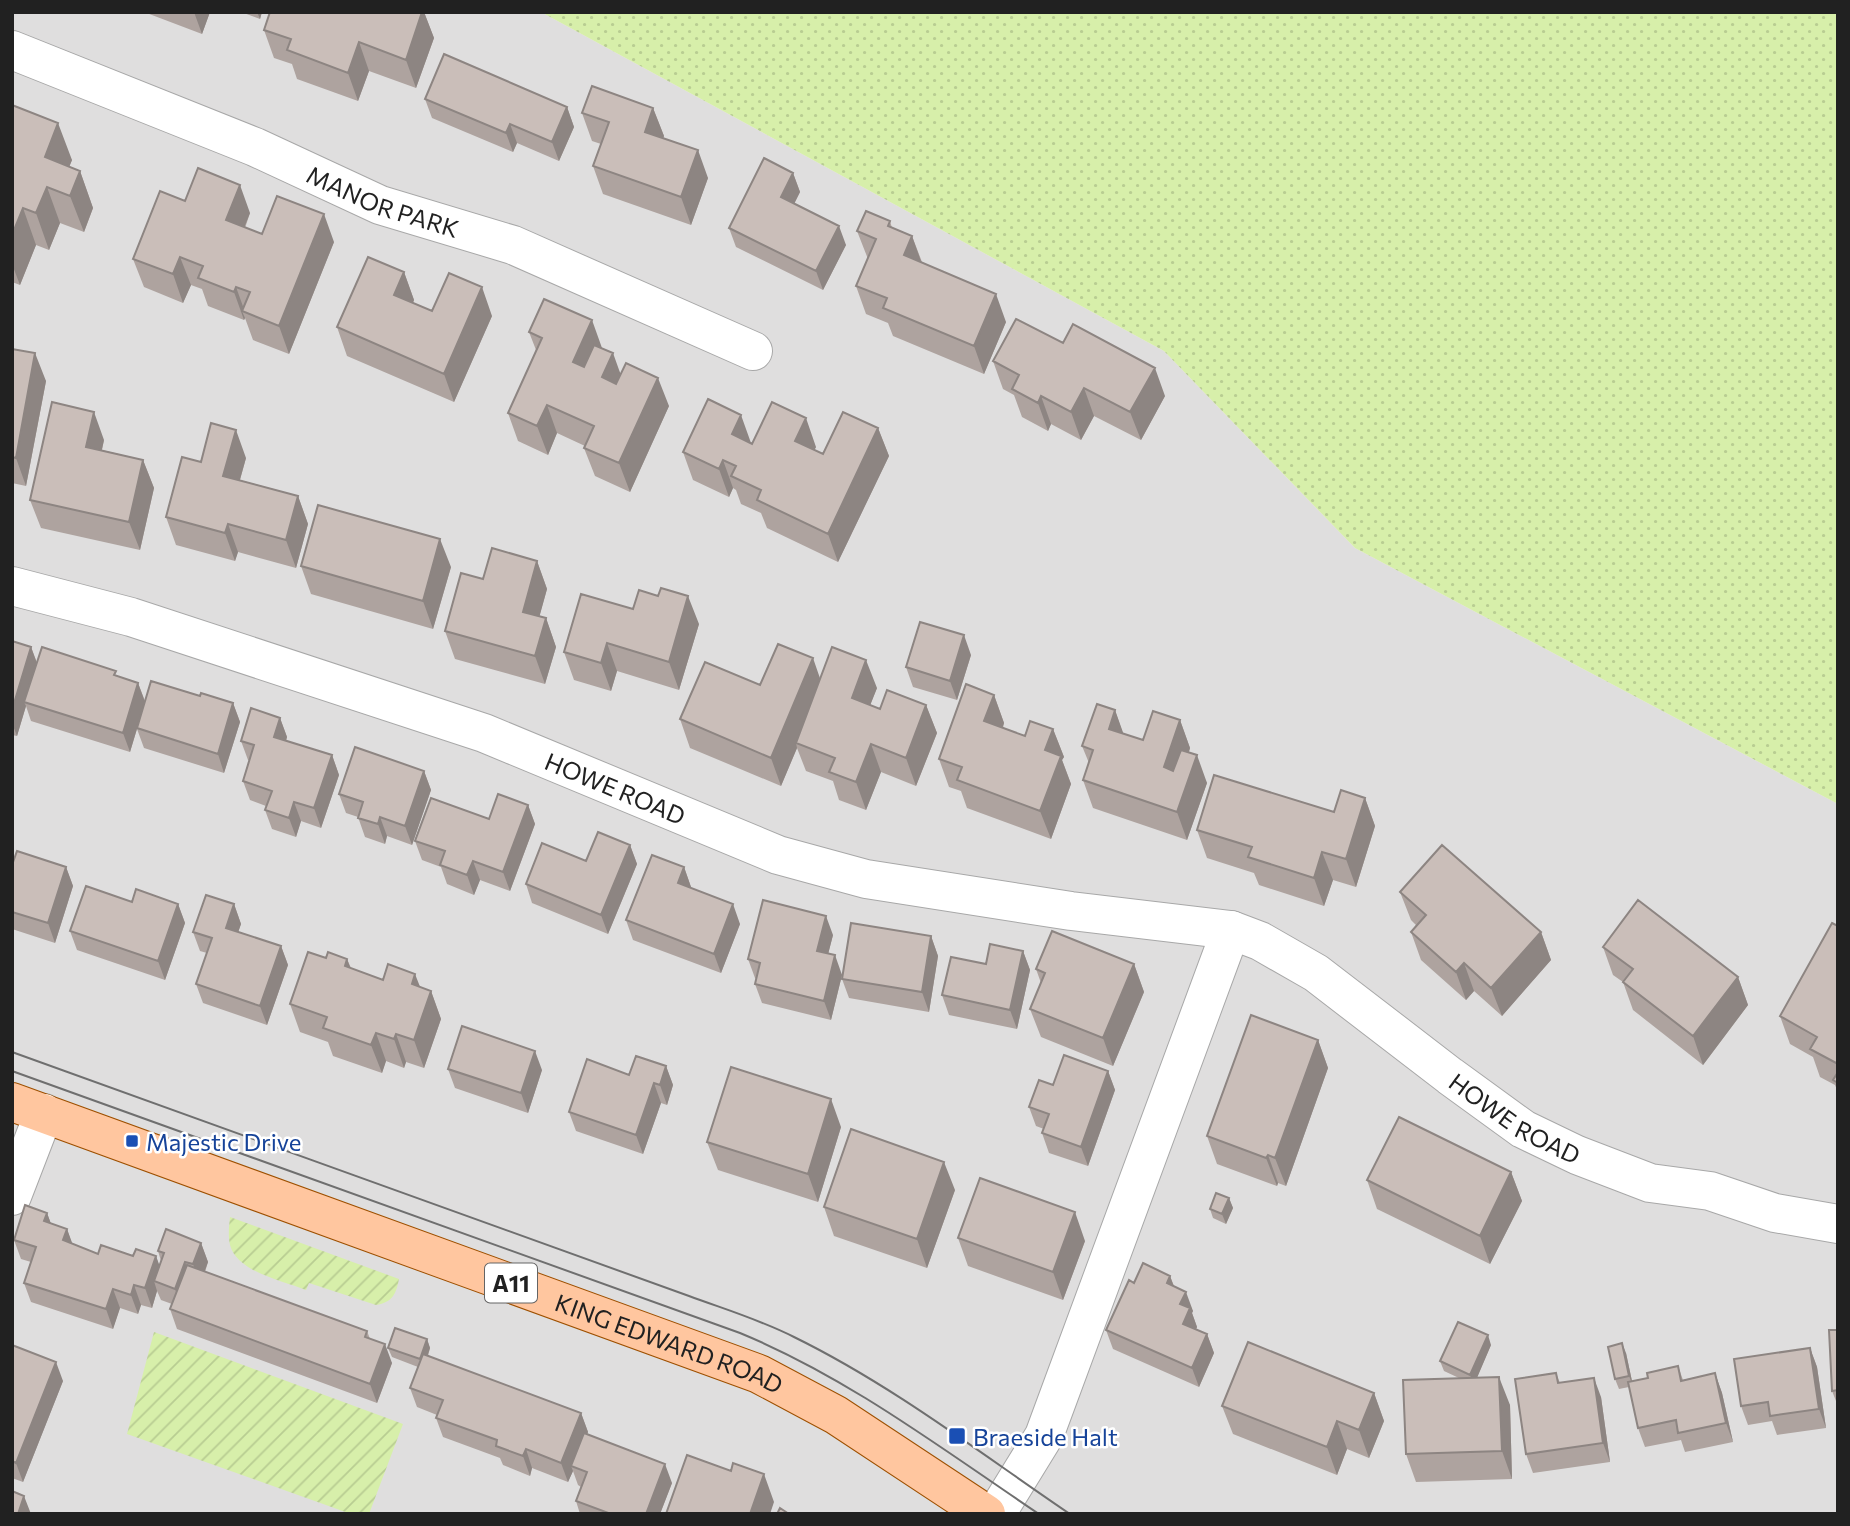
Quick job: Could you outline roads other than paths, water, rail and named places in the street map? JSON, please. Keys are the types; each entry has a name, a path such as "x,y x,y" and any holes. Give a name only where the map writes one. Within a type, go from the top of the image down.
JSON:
{"main road":[{"name":"KING EDWARD ROAD","path":"28,1108 758,1374 836,1415 986,1514"}],"street":[{"name":"MANOR PARK","path":"12,50 255,147 380,205 513,245 753,351"},
{"name":"HOWE ROAD","path":"12,586 131,617 484,733 778,855 866,879 1070,911 1231,930 1260,941 1316,973 1523,1129 1577,1155 1650,1183 1710,1191 1775,1213 1838,1224"},
{"path":"996,1514 1044,1436 1231,930"},
{"path":"12,1196 28,1108"}],"tram line":[{"path":"12,1052 769,1325 866,1376 1070,1514"},
{"path":"12,1071 740,1333 780,1351 857,1393 1039,1514"}],"place":[{"name":"Majestic Drive","path":"132,1141"},
{"name":"Braeside Halt","path":"957,1436"}]}
